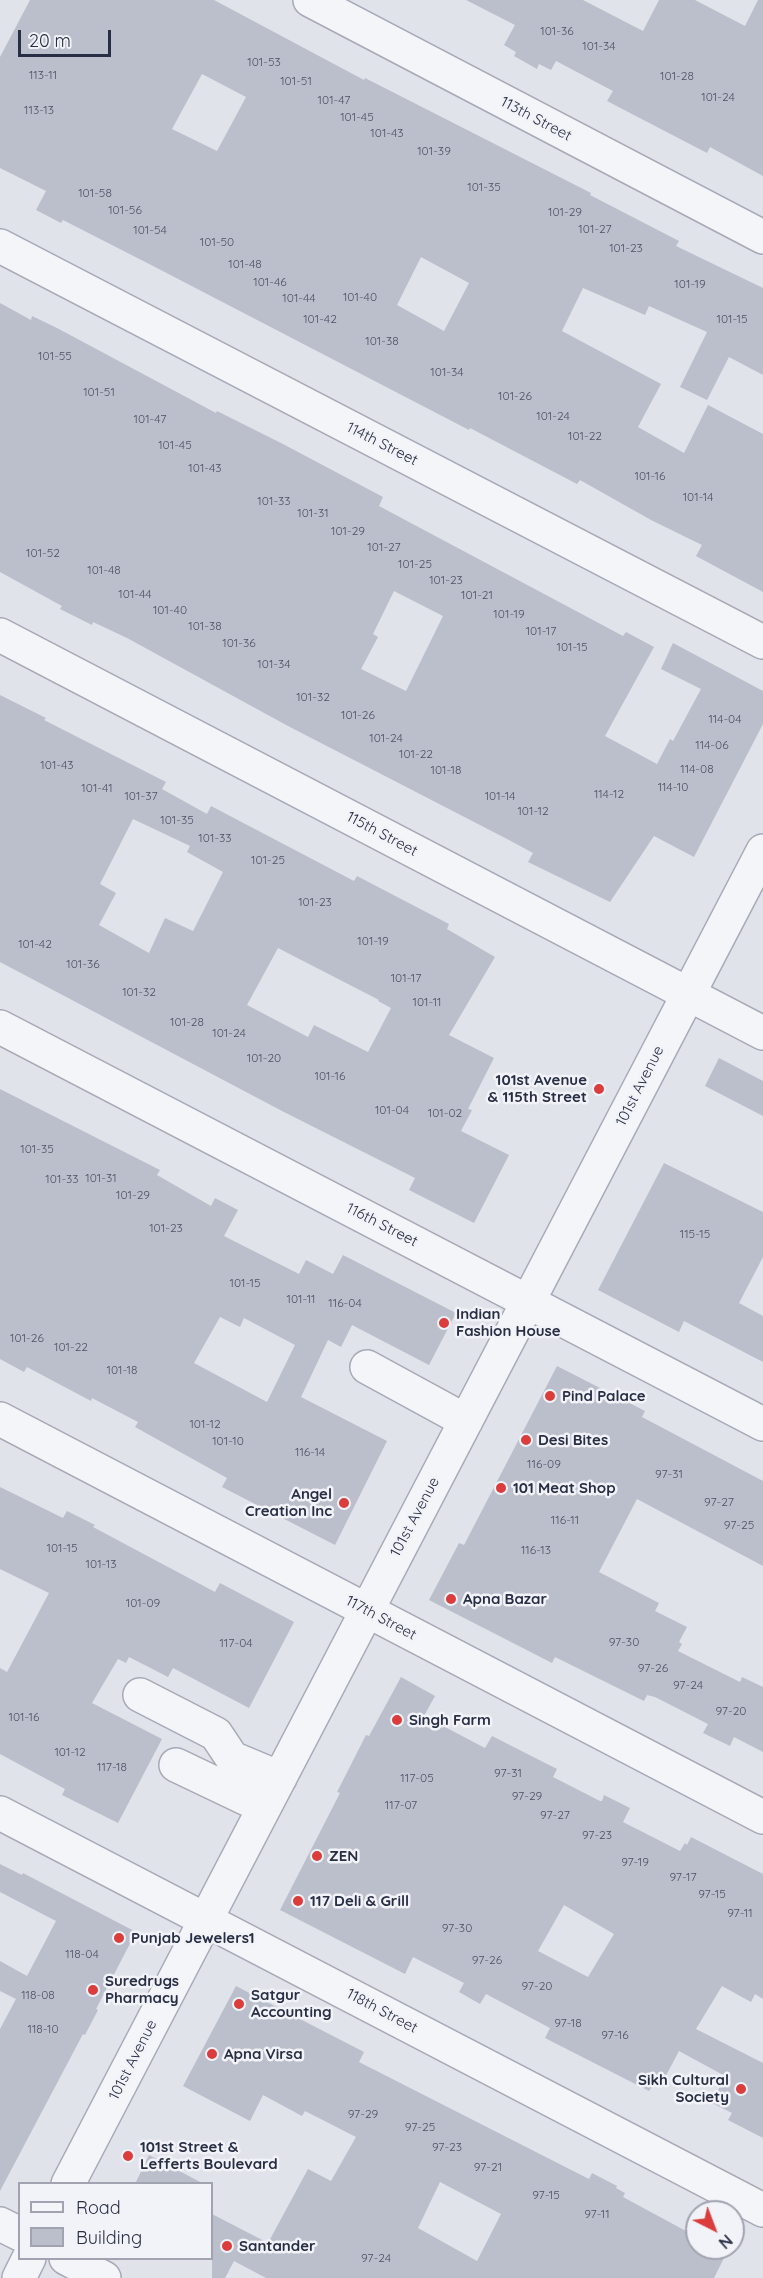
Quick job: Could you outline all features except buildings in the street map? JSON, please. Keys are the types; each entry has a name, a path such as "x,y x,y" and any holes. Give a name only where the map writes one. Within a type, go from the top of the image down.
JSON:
{"street":[{"name":"113th Street","path":"310,0 763,237"},
{"name":"114th Street","path":"0,246 763,642"},
{"name":"115th Street","path":"0,635 763,1033"},
{"name":"101st Avenue","path":"69,2182 763,851"},
{"name":"116th Street","path":"0,1028 763,1424"},
{"path":"367,1367 466,1421"},
{"name":"117th Street","path":"0,1419 763,1817"},
{"path":"140,1695 216,1734 232,1758 280,1778"},
{"path":"176,1765 264,1807"},
{"name":"118th Street","path":"0,1813 763,2210"},
{"path":"0,2224 18,2233"},
{"path":"19,2278 28,2260"},
{"path":"68,2260 104,2278"}],"place":[{"name":"101st Avenue & 115th Street","path":"599,1089"},
{"name":"Indian Fashion House","path":"444,1323"},
{"name":"Pind Palace","path":"550,1396"},
{"name":"Desi Bites","path":"526,1440"},
{"name":"101 Meat Shop","path":"501,1488"},
{"name":"Angel Creation Inc","path":"344,1503"},
{"name":"Apna Bazar","path":"451,1599"},
{"name":"Singh Farm","path":"397,1720"},
{"name":"ZEN","path":"317,1856"},
{"name":"117 Deli & Grill","path":"298,1901"},
{"name":"Punjab Jewelers1","path":"119,1938"},
{"name":"Suredrugs Pharmacy","path":"93,1990"},
{"name":"Satgur Accounting","path":"239,2004"},
{"name":"Apna Virsa","path":"212,2054"},
{"name":"Sikh Cultural Society","path":"741,2089"},
{"name":"101st Street & Lefferts Boulevard","path":"128,2156"},
{"name":"Santander","path":"227,2246"}]}
